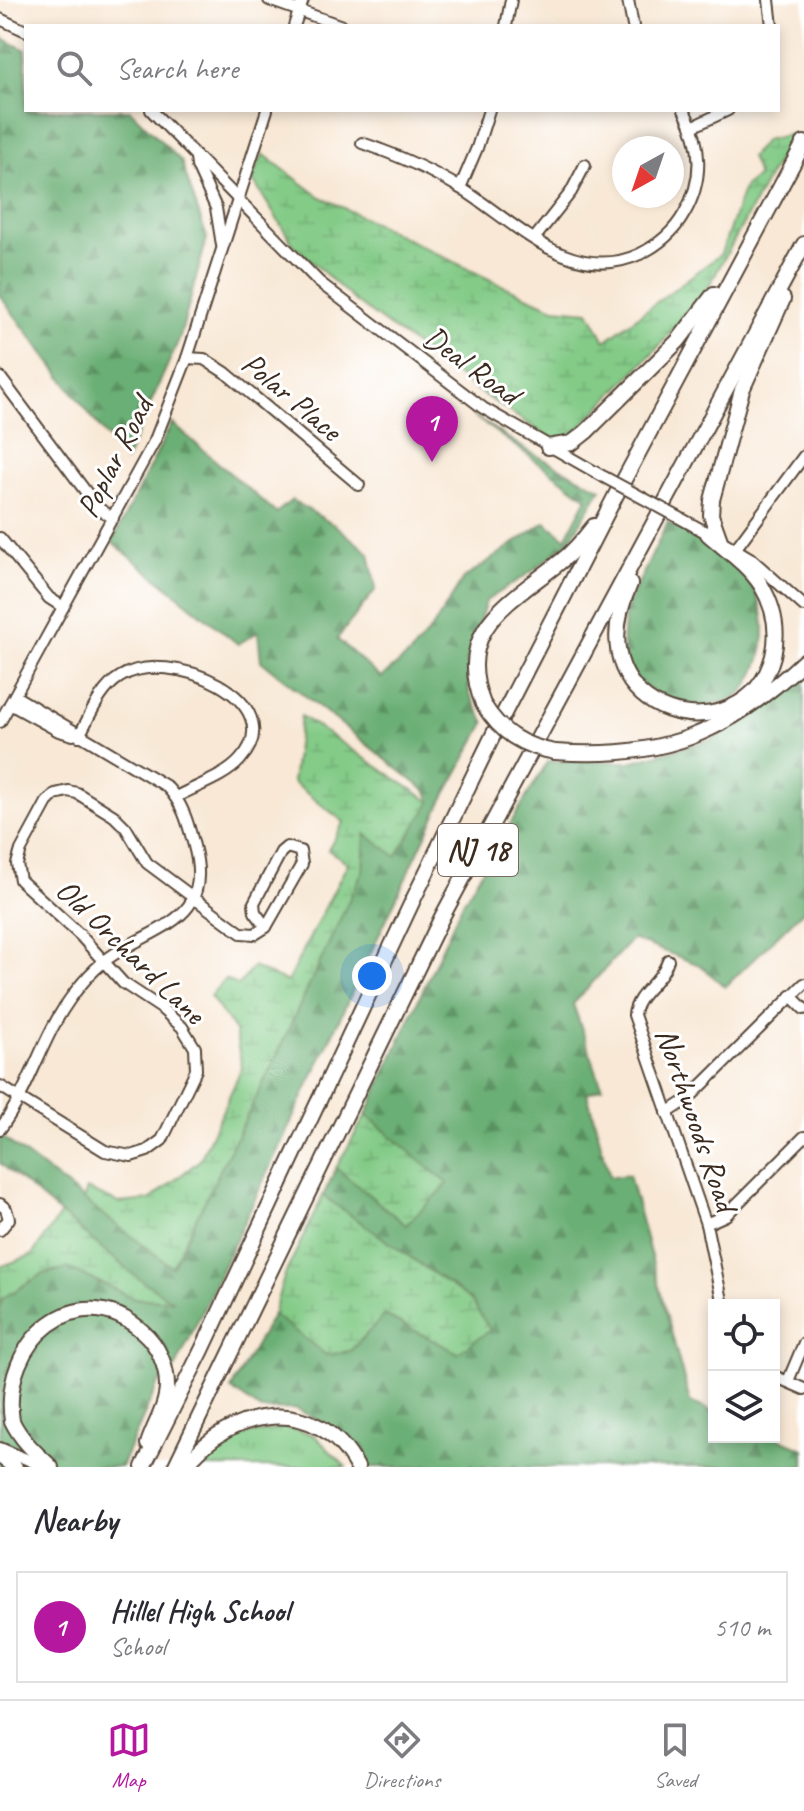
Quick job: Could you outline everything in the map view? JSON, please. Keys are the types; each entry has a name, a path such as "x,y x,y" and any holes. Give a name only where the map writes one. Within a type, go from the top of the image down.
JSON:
{"highway":[{"name":"NJ 18","path":"142,1467 209,1336 455,813 611,504 804,143"},
{"name":"NJ 18","path":"175,1467 442,917 804,244"},
{"path":"654,525 620,608 616,624 616,650 628,678 646,697 663,708 689,715 717,712 747,696 769,669 776,644 774,618 761,585 714,537 711,507 750,368 804,254"},
{"path":"548,447 576,441 640,380 691,326 743,256"},
{"path":"611,504 574,550 505,604 487,623 478,644 476,682 483,704 493,720 517,740 555,752 615,753 655,748 719,725 756,704 804,661"},
{"path":"48,1467 29,1447 12,1420 7,1400 8,1374 17,1350 29,1333 55,1315 81,1309 107,1312 128,1320 148,1337 161,1358 166,1375 166,1398 142,1467"},
{"path":"185,1467 200,1449 222,1431 248,1419 271,1416 301,1420 323,1430 340,1443 357,1467"},
{"path":"0,1456 15,1467"}],"street":[{"path":"269,0 336,24"},
{"path":"295,24 303,0"},
{"path":"506,24 511,0"},
{"path":"628,0 633,24"},
{"path":"769,0 772,24"},
{"path":"0,19 24,30"},
{"name":"Deal Road","path":"153,112 304,268 355,311 483,408 548,447 736,548 804,606"},
{"name":"Poplar Road","path":"0,722 155,440 187,358 266,112"},
{"path":"460,188 488,112"},
{"path":"362,143 418,165 460,188 565,257 598,263 631,258 660,242 680,221 695,191 699,159 692,127 685,112"},
{"path":"692,127 724,112"},
{"path":"195,155 216,208 222,247"},
{"path":"534,239 571,192 585,165"},
{"path":"232,223 258,220"},
{"name":"Polar Place","path":"187,358 204,359 226,373 359,485"},
{"path":"0,377 98,508 113,518"},
{"path":"736,548 804,456"},
{"path":"0,538 49,598 63,607"},
{"path":"79,736 108,687 134,670 154,667 178,669 223,687 234,695 249,716 252,732 248,749 234,766 176,797"},
{"path":"0,1129 20,1098 69,1000 104,962 173,923 187,909 198,886 199,864 187,819 176,797 149,775 79,736 63,723 12,700"},
{"name":"Old Orchard Lane","path":"0,1086 115,1155 131,1156 157,1145 167,1133 196,1070 197,1056 193,1041 182,1027 161,1008 123,983 80,935 25,885 18,873 21,850 47,802 55,794 68,791 77,793 114,816 126,828 147,863 241,933 250,935 266,927"},
{"path":"287,847 297,848 302,855 302,864 266,927 255,912 255,900 281,852 287,847"},
{"name":"Northwoods Road","path":"668,960 662,976 637,1002 634,1010 706,1224 722,1299"},
{"path":"667,1113 687,1100 804,984"},
{"path":"791,996 804,1009"},
{"path":"706,1224 726,1215 804,1137"},
{"path":"0,1204 6,1209 9,1219 0,1230"},
{"path":"788,1381 804,1343"},
{"path":"780,1378 804,1389"},
{"path":"0,1448 48,1467"}],"green space":[{"path":"0,37 24,49 24,112 132,112 181,161 207,238 180,337 125,461 0,296"},
{"path":"792,134 709,286 659,346 568,440 556,442 484,395 356,302 293,244 252,179 263,154 319,196 499,284 554,308 589,311 605,341 721,254 744,187 758,176 750,157 765,140"},
{"path":"471,414 528,451 601,489 569,541 534,570 486,601 467,660 469,693 485,723 441,803 175,1369 158,1384 121,1467 0,1467 0,1305 3,1298 43,1274 68,1268 134,1298 171,1300 135,1276 0,1163 0,1135 172,1267 271,1067 363,870 365,833 431,802 427,792 261,661 258,632 238,644 112,542 172,423 276,513 292,500 336,526 369,553 376,589 337,639 381,678 410,654 433,627 463,579 545,522 566,538 587,498"},
{"path":"668,522 709,547 742,574 762,610 764,633 760,659 747,686 734,698 701,705 668,700 640,682 630,669 624,653 627,607"},
{"path":"804,675 804,910 725,987 700,965 632,939 573,1004 602,1087 587,1093 610,1177 629,1175 690,1402 708,1410 708,1443 780,1443 780,1439 804,1449 804,1467 365,1467 339,1430 296,1409 261,1410 231,1389 273,1314 327,1355 350,1351 385,1315 458,1353 471,1300 323,1196 336,1168 406,1225 447,1183 366,1115 462,904 548,761 630,762 714,739 783,694"},
{"path":"301,716 431,802 396,856 365,834 363,870 271,1067 172,1267 84,1200 86,1189 119,1203 150,1200 200,1160 242,1068 235,1031 210,996 225,979 238,986 253,967 287,982 348,863 328,850 344,822 292,782"},
{"path":"366,1115 448,1184 406,1225 336,1168"},
{"path":"323,1196 471,1300 490,1330 458,1353 385,1315 350,1351 326,1355 273,1314 285,1274"},
{"path":"61,1214 135,1276 173,1301 134,1298 68,1268 43,1274 3,1298 0,1305 0,1267 32,1255"},
{"path":"284,1427 314,1435 346,1467 198,1467 234,1438"}],"place":[{"name":"Hillel High School","path":"432,462"}]}
